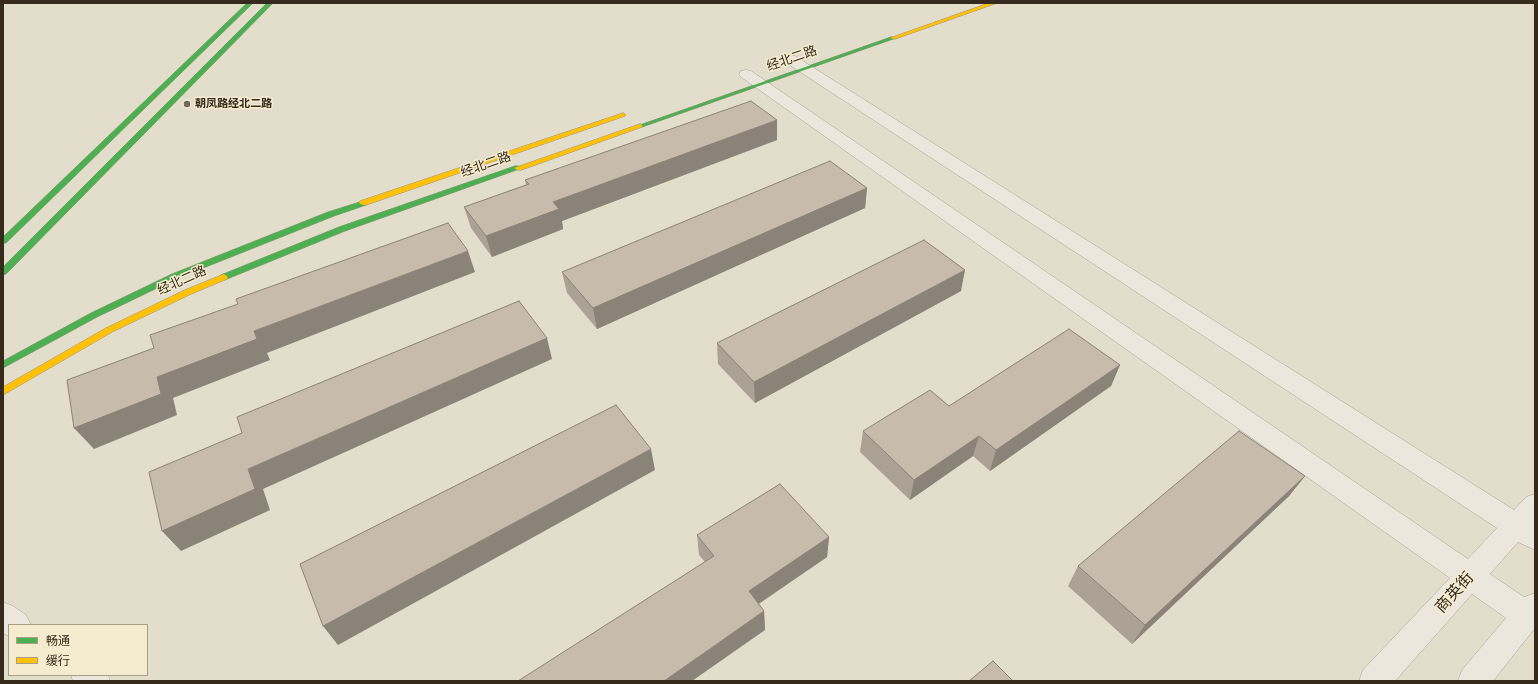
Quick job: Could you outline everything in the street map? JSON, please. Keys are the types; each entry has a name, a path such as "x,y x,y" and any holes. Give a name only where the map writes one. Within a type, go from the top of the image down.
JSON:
{"street":[{"path":"3,241 249,3"},
{"path":"3,272 270,3"},
{"name":"经北二路","path":"3,391 110,330 188,292 342,229 751,76 796,61 994,3"},
{"path":"796,61 1525,532"},
{"path":"751,76 1470,577 1531,611 1473,681"},
{"name":"经北二路","path":"3,365 94,315 175,276 331,214 633,112"},
{"name":"商英街","path":"1374,681 1470,577 1525,532 1535,504"},
{"path":"3,616 15,624"}],"building":[{"path":"751,101 777,120 553,202 559,209 486,236 464,207 529,184 525,180"},
{"path":"830,161 867,188 593,308 562,272"},
{"path":"448,223 468,251 254,331 257,339 157,377 161,394 74,428 67,380 154,348 150,335 238,304 236,299"},
{"path":"924,240 965,270 754,382 717,343"},
{"path":"519,301 547,338 248,469 255,489 162,531 149,472 242,433 237,417"},
{"path":"1069,329 1120,365 996,450 979,436 914,480 863,431 930,390 949,406"},
{"path":"616,405 651,449 323,626 300,564"},
{"path":"1239,431 1305,476 1145,625 1078,566"},
{"path":"780,484 829,537 749,591 764,611 664,681 518,681 714,556 697,535"},
{"path":"993,661 1013,681 969,681"}],"traffic: fast":[{"path":"3,272 270,3"},
{"path":"3,241 249,4"},
{"path":"640,126 893,38"},
{"path":"224,277 342,229 518,168"},
{"path":"3,365 94,315 175,276 331,214 363,203"}],"traffic: slow":[{"path":"893,38 994,3"},
{"path":"363,203 623,115"},
{"path":"518,168 640,126"},
{"path":"3,391 109,330 188,292 224,277"}],"place":[{"name":"朝凤路经北二路","path":"187,104"}]}
